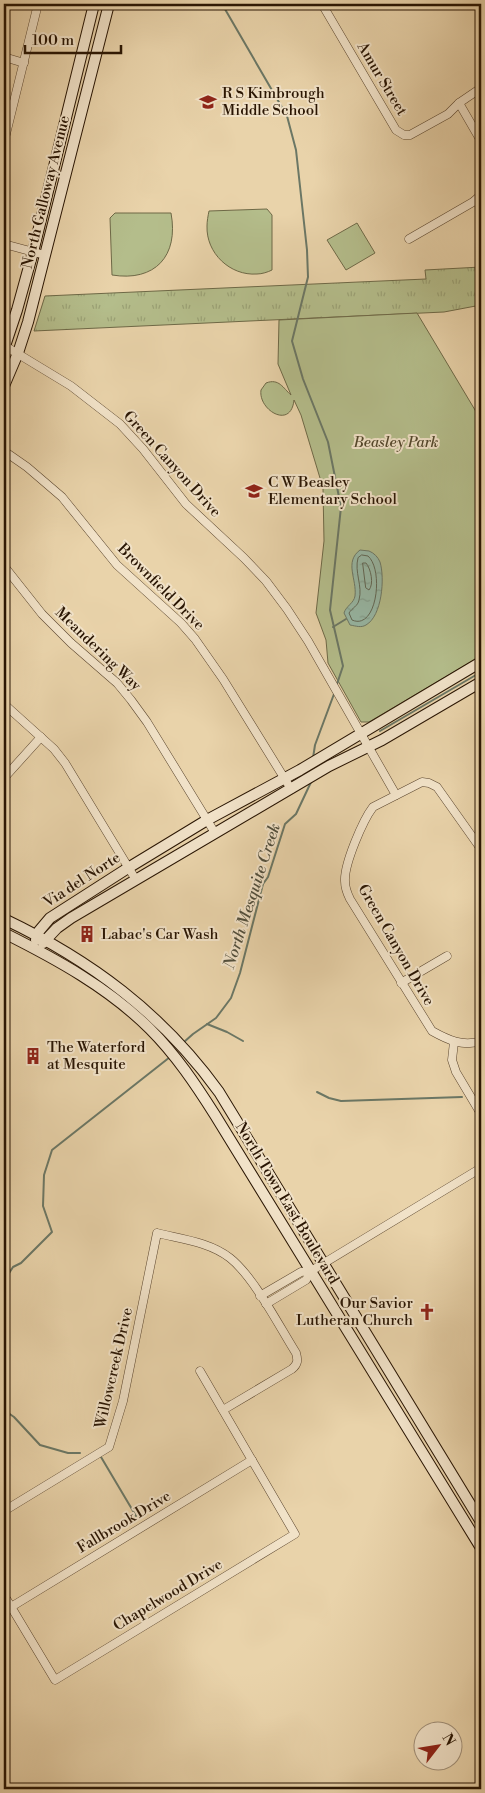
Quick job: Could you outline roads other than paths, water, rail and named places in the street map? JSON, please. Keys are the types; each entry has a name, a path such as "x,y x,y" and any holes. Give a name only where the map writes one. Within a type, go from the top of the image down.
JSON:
{"main road":[{"name":"North Galloway Avenue","path":"4,348 33,252 94,4"},
{"name":"North Galloway Avenue","path":"4,386 18,353 110,4"},
{"path":"52,170 66,175"},
{"name":"Via del Norte","path":"36,935 50,918 128,868 207,820 300,770 481,662"},
{"name":"Via del Norte","path":"34,948 47,940 57,928 71,918 301,782 479,687"},
{"name":"North Town East Boulevard","path":"4,919 47,940 113,982 130,997 161,1033 215,1114 481,1548"},
{"name":"North Town East Boulevard","path":"4,933 34,948 106,992 161,1033 198,1064 219,1092 481,1522"},
{"path":"34,948 36,935"},
{"path":"125,1007 130,997"},
{"path":"376,1377 388,1369"},
{"path":"464,1519 476,1513"}],"street":[{"path":"4,142 38,4"},
{"name":"Amur Street","path":"322,4 396,130 404,135 410,135 448,114 459,103"},
{"path":"4,57 24,63"},
{"path":"481,88 459,103 481,141"},
{"path":"409,239 481,196"},
{"path":"4,244 45,255"},
{"name":"Green Canyon Drive","path":"4,348 18,353 72,386 120,424 143,449 186,504 266,581 296,623 361,734"},
{"name":"Brownfield Drive","path":"4,452 27,467 62,497 117,565 181,623 195,639 223,679 290,789"},
{"name":"Meandering Way","path":"4,566 42,614 71,643 117,683 132,700 215,833"},
{"path":"4,704 54,750 65,763 136,880"},
{"path":"361,734 396,795"},
{"path":"4,778 40,737"},
{"name":"Green Canyon Drive","path":"454,1042 432,1031 350,900 346,892 344,879 360,831 373,807 422,782 437,787 481,849"},
{"path":"401,983 446,956"},
{"path":"481,1041 468,1044 454,1042 452,1060 456,1072 481,1114"},
{"path":"266,1304 306,1280 311,1271 323,1263 481,1168"},
{"name":"Willowcreek Drive","path":"4,1511 110,1447 123,1401 157,1234 197,1242 230,1257 260,1296"},
{"path":"223,1410 297,1365 298,1358 296,1353 260,1296 301,1272 311,1271"},
{"path":"200,1371 252,1460"},
{"name":"Chapelwood Drive","path":"11,1607 55,1680 296,1534 252,1460"},
{"name":"Fallbrook Drive","path":"11,1607 252,1460"},
{"path":"4,1595 11,1607"}],"water":[{"path":"360,550 373,553 380,562 382,587 376,614 366,625 360,627 350,625 344,613 355,596 352,565 355,555"}],"waterway":[{"name":"North Mesquite Creek","path":"222,4 287,116 296,150 307,250 308,277 292,341 303,379 328,442 341,507 330,610 343,666 336,687"},
{"path":"333,627 346,619"},
{"path":"380,731 481,672"},
{"name":"North Mesquite Creek","path":"313,758 315,745 334,694"},
{"name":"North Mesquite Creek","path":"184,1042 216,1018 231,998 240,973 263,884 268,877 285,824 296,814 312,780"},
{"path":"207,1024 243,1041"},
{"name":"North Mesquite Creek","path":"4,1281 13,1267 21,1263 52,1232 43,1206 44,1175 52,1150 170,1057"},
{"path":"317,1092 341,1101 462,1097"},
{"path":"477,1094 481,1093"},
{"path":"4,1410 14,1417 40,1445 68,1453 80,1453"},
{"path":"101,1457 136,1516"}],"place":[{"name":"R S Kimbrough Middle School","path":"208,102"},
{"name":"C W Beasley Elementary School","path":"254,491"},
{"name":"Labac's Car Wash","path":"87,934"},
{"name":"The Waterford at Mesquite","path":"33,1056"},
{"name":"Our Savior Lutheran Church","path":"427,1312"}],"park label":[{"name":"Beasley Park","path":"396,442"}]}
